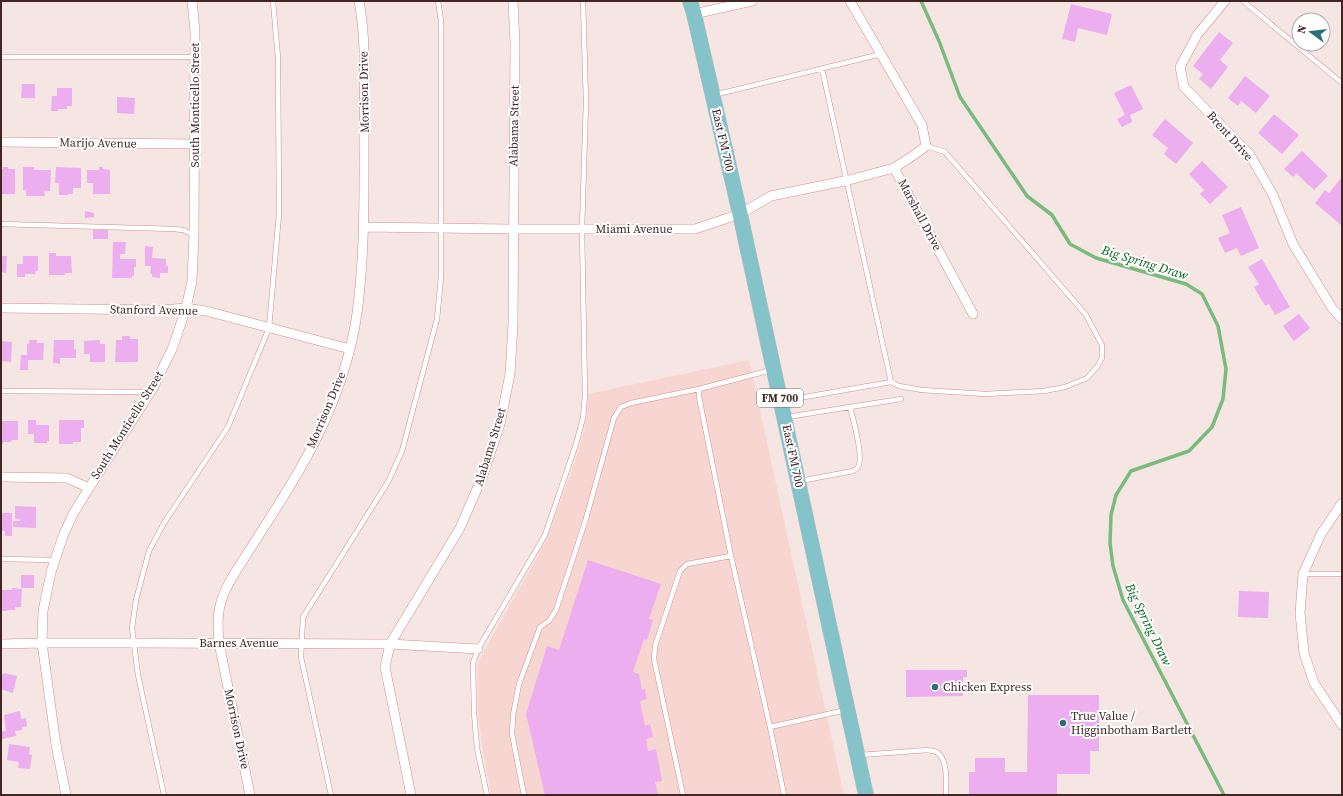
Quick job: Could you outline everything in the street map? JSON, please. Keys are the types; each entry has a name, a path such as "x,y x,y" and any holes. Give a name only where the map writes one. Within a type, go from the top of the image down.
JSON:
{"main road":[{"name":"East FM 700","path":"692,7 740,214 866,795"}],"street":[{"name":"South Monticello Street","path":"66,795 56,745 42,643 43,611 50,572 73,514 150,392 174,347 186,308 192,281 194,235 196,30 192,1"},
{"name":"Morrison Drive","path":"250,795 219,643 218,620 221,602 229,583 294,478 318,435 350,350 357,314 364,227 364,78 362,16 359,1"},
{"name":"Alabama Street","path":"411,795 386,667 390,644 460,528 483,476 500,424 510,374 513,324 515,44 513,1"},
{"path":"692,7 752,1"},
{"path":"850,1 922,125 926,146"},
{"name":"Brent Drive","path":"1225,1 1197,35 1180,67 1184,87 1250,155 1273,195 1293,244 1332,308 1342,319"},
{"name":"Marijo Avenue","path":"1,142 195,144"},
{"name":"Marshall Drive","path":"926,146 894,168 973,314"},
{"name":"Miami Avenue","path":"364,227 695,229 740,214 771,196 894,168"},
{"name":"Stanford Avenue","path":"1,308 162,310 186,308 206,311 350,350"},
{"path":"1,476 67,478 89,488"},
{"path":"1342,503 1321,534 1303,574 1300,613 1304,653 1314,683 1339,713 1342,725"},
{"name":"Barnes Avenue","path":"1,644 302,643 390,644 478,649"}],"lane":[{"path":"164,795 138,674 132,628 136,600 149,551 164,522 228,427 269,328 279,214 278,58 273,1"},
{"path":"331,795 301,657 303,617 388,482 402,451 437,319 441,227 441,21 438,1"},
{"path":"487,795 477,748 474,712 474,664 478,649 545,535 578,438 583,418 585,395 582,229 586,102 583,1"},
{"path":"1243,1 1342,83"},
{"path":"713,95 881,54"},
{"path":"1,57 196,57"},
{"path":"822,69 891,382"},
{"path":"781,401 891,382 899,386 922,390 965,393 986,394 1044,391 1065,387 1087,378 1102,358 1102,345 1086,315 945,152 926,146"},
{"path":"1,224 174,228 194,235"},
{"path":"524,795 512,734 513,715 519,684 540,627 549,620 556,610 584,522 614,418 621,407 631,403 699,389 774,369"},
{"path":"699,389 699,397 732,556 784,795"},
{"path":"1,391 150,392"},
{"path":"784,418 901,399"},
{"path":"798,481 853,471 858,467 860,461 860,451 850,407"},
{"path":"683,795 654,659 655,646 680,571 687,564 732,556"},
{"path":"1,559 55,560"},
{"path":"1303,574 1342,574"},
{"path":"770,727 848,709"},
{"path":"858,755 928,750 938,753 946,773 946,795"}],"shaded area":[{"path":"749,360 844,795 491,795 482,746 478,712 477,668 479,660 547,539 575,461 584,431 588,394"}],"building":[{"path":"1071,4 1112,14 1107,35 1078,28 1075,42 1062,39"},
{"path":"1219,32 1233,43 1220,60 1228,67 1211,89 1199,79 1203,74 1193,66"},
{"path":"1245,76 1270,96 1256,113 1241,101 1238,106 1228,98"},
{"path":"22,84 35,84 35,98 21,98"},
{"path":"1131,85 1143,109 1130,115 1132,122 1122,127 1117,119 1125,115 1114,93"},
{"path":"57,88 72,88 72,106 67,106 67,109 51,111 52,96 57,96"},
{"path":"117,97 135,98 134,114 117,113"},
{"path":"1274,114 1299,135 1282,154 1258,133"},
{"path":"1165,119 1193,143 1176,164 1164,154 1168,148 1152,135"},
{"path":"1302,151 1328,176 1314,190 1296,173 1293,177 1284,169"},
{"path":"1202,161 1228,187 1210,204 1200,194 1204,190 1189,174"},
{"path":"3,167 15,169 15,194 1,194 1,169 3,169"},
{"path":"23,167 34,167 34,170 51,170 50,191 44,191 45,196 26,196 26,190 23,190"},
{"path":"56,167 81,168 81,188 73,188 73,194 59,195 59,183 55,183"},
{"path":"99,167 110,170 110,194 93,194 93,183 87,183 87,170 99,170"},
{"path":"1342,177 1341,225 1315,203 1325,190 1329,193"},
{"path":"1241,207 1259,248 1241,256 1237,248 1225,253 1218,238 1230,233 1222,215"},
{"path":"85,211 94,213 94,217 85,218"},
{"path":"93,230 108,230 108,239 93,239"},
{"path":"113,242 126,242 125,254 120,254 120,259 136,259 136,267 134,267 134,276 132,276 132,278 112,278"},
{"path":"145,246 153,247 152,258 166,259 168,273 160,273 160,278 152,277 152,274 150,274 151,266 145,266"},
{"path":"49,253 56,253 56,256 71,256 72,273 65,273 65,275 49,275"},
{"path":"1,256 7,256 6,273 1,272"},
{"path":"23,256 38,256 38,271 35,271 35,274 25,274 25,277 17,277 17,264 23,264"},
{"path":"1262,259 1290,307 1275,315 1269,304 1265,306 1254,287 1259,284 1248,267"},
{"path":"1299,314 1310,328 1294,341 1283,326"},
{"path":"122,336 130,336 130,339 138,339 138,362 115,362 116,340 122,340"},
{"path":"29,340 37,340 37,343 44,343 43,360 28,360 28,370 20,370 21,355 27,355 27,344 29,344"},
{"path":"54,340 74,340 76,358 60,358 60,364 53,363"},
{"path":"100,340 100,344 105,344 105,362 90,362 90,354 84,354 84,341"},
{"path":"1,341 12,342 11,362 1,361"},
{"path":"28,420 36,420 36,425 49,425 49,441 47,441 47,443 34,443 34,434 28,434"},
{"path":"59,420 84,420 84,428 81,428 81,442 73,442 73,444 59,444"},
{"path":"2,421 18,421 18,440 3,442 3,444 1,444"},
{"path":"15,506 36,507 36,528 13,527 13,521 20,521 20,519 15,519"},
{"path":"1,513 12,513 12,536 5,536 5,531 1,531"},
{"path":"588,560 661,584 649,619 653,620 647,640 644,639 633,672 639,674 642,690 645,689 647,699 640,701 645,726 650,724 653,737 646,739 648,751 656,749 662,781 655,782 658,795 545,795 526,714 547,646 559,650"},
{"path":"21,575 34,575 34,588 21,588"},
{"path":"12,588 22,589 21,607 15,607 15,610 1,611 1,590 12,590"},
{"path":"1239,591 1269,592 1268,618 1238,617"},
{"name":"Chicken Express","path":"906,670 967,670 967,677 963,677 963,696 906,697"},
{"path":"4,673 17,676 13,693 1,689 1,674"},
{"name":"True Value / Higginbotham Bartlett","path":"1028,695 1099,695 1099,751 1090,751 1090,774 1057,774 1057,795 969,795 969,772 975,772 975,758 1005,758 1005,772 1027,772"},
{"path":"20,711 21,719 26,718 27,726 22,727 22,730 15,731 16,736 2,739 1,731 6,731 4,715"},
{"path":"9,744 30,747 29,754 32,755 30,769 18,768 19,762 7,760"}],"waterway":[{"name":"Big Spring Draw","path":"921,1 939,41 960,97 1027,196 1052,215 1070,244 1096,258 1186,284 1202,294 1218,326 1226,369 1223,399 1212,427 1189,451 1131,471 1116,495 1111,515 1110,543 1113,566 1123,600 1224,795"}],"place":[{"name":"Chicken Express","path":"935,687"},
{"name":"True Value / Higginbotham Bartlett","path":"1063,723"}]}
